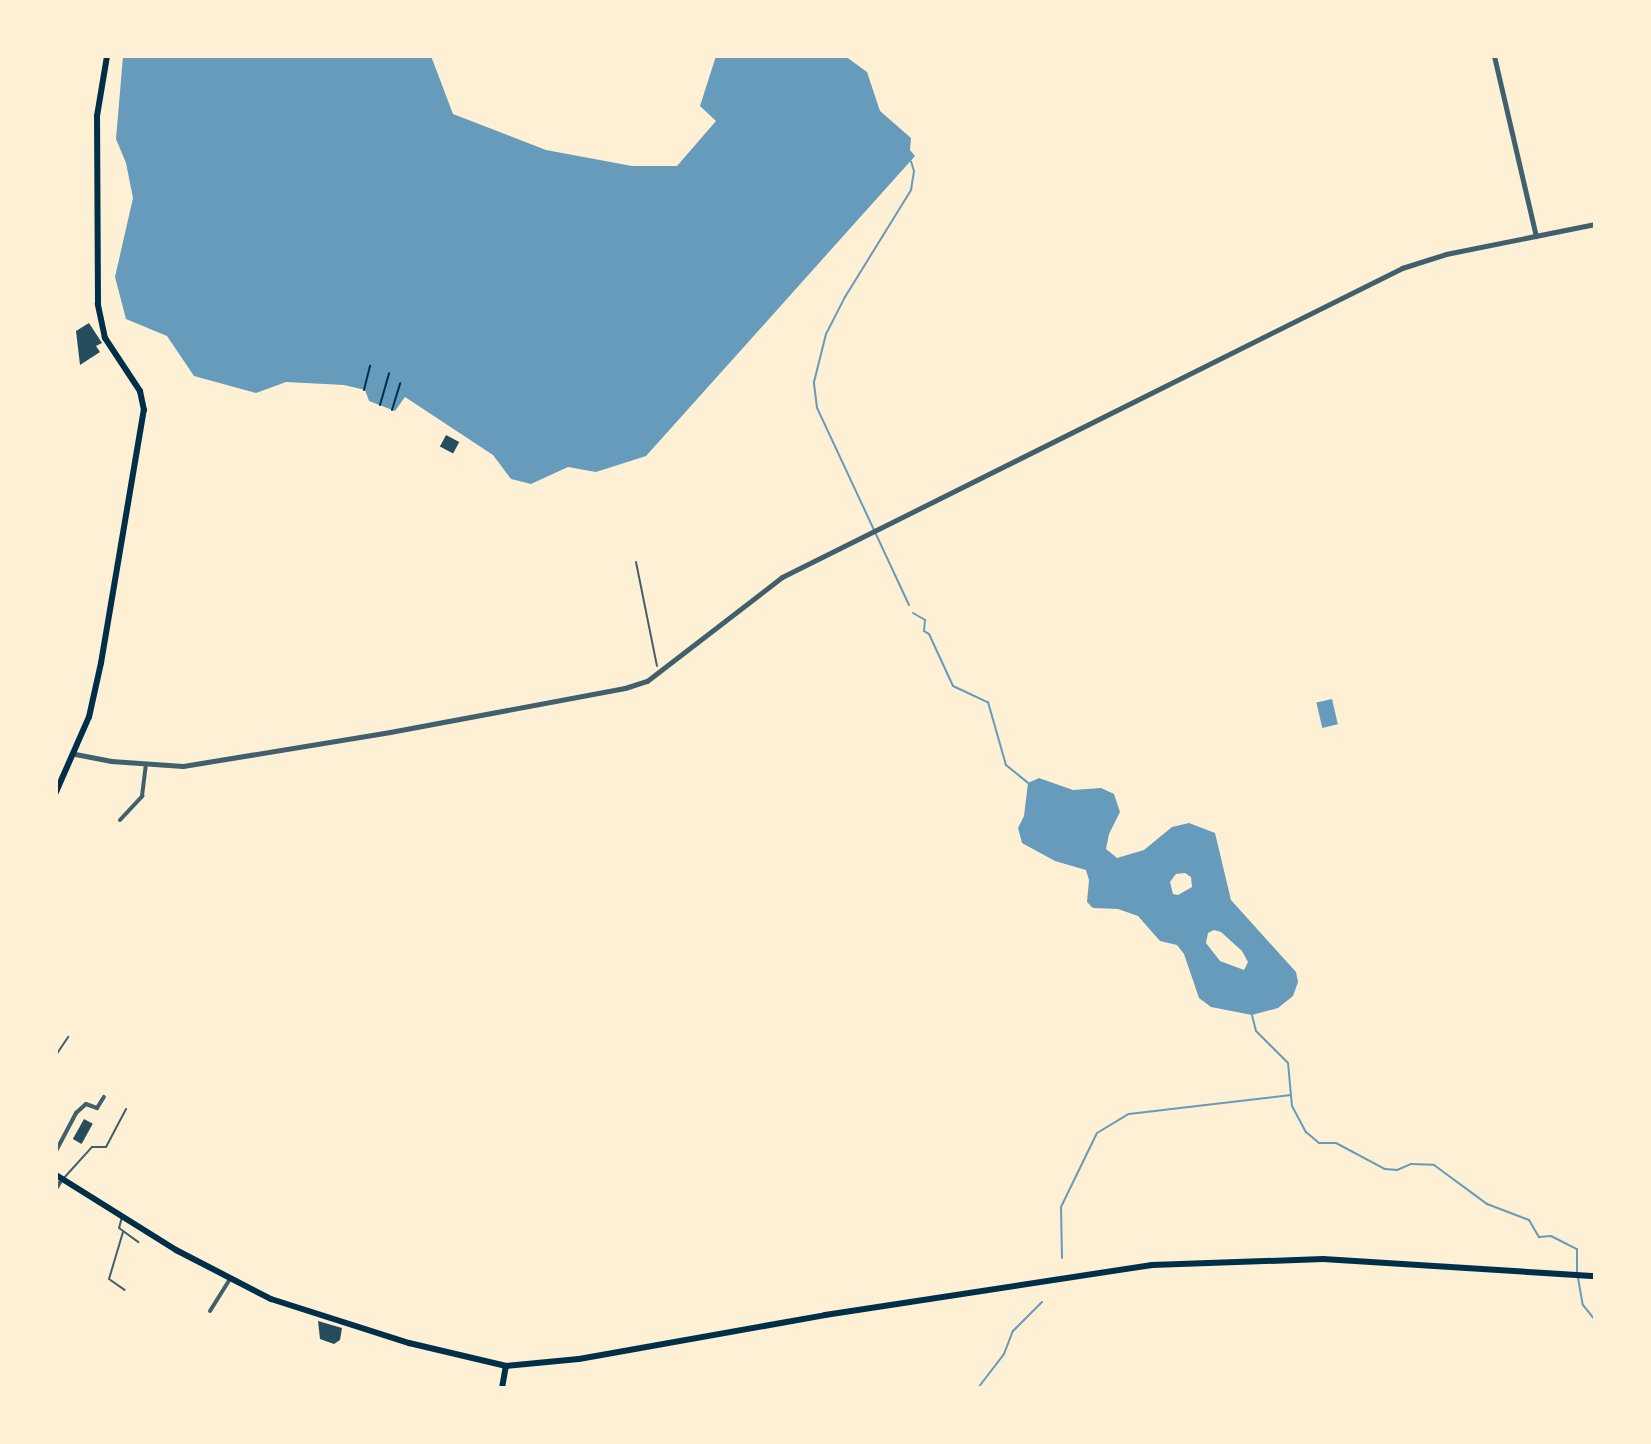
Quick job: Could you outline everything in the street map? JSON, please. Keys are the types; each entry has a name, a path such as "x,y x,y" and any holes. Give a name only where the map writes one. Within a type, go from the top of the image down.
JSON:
{"main road":[{"path":"56,792 75,754 101,663 144,410 140,391 105,338 98,304 97,116 107,56"},
{"path":"59,1177 122,1217 271,1299 350,1325 506,1366 579,1359 825,1315 1152,1265 1323,1259 1595,1276"},
{"path":"502,1388 506,1366"}],"street":[{"path":"1494,56 1536,236"},
{"path":"75,754 183,766 390,732 636,685 658,673 782,577 1412,263 1595,224"},
{"path":"120,820 142,796 146,764"},
{"path":"56,1151 76,1113 86,1104 97,1108 104,1097"},
{"path":"56,1189 59,1177"},
{"path":"210,1311 230,1279"}],"lane":[{"path":"636,562 657,666"},
{"path":"56,1055 68,1037"},
{"path":"59,1177 92,1147 106,1147 126,1109"},
{"path":"122,1217 119,1228 138,1242"},
{"path":"123,1232 109,1279 125,1290"}],"path":[{"path":"364,390 370,366"},
{"path":"380,405 389,373"},
{"path":"392,410 400,383"}],"water":[{"path":"123,56 431,56 453,114 546,150 632,166 677,166 716,121 700,106 716,56 845,56 867,72 880,111 911,138 910,150 915,156 646,456 596,472 568,467 531,484 511,479 493,455 405,397 395,411 369,401 365,390 344,385 286,382 256,393 194,376 167,336 126,319 115,277 133,198 126,163 116,139"},
{"path":"1332,699 1338,724 1322,728 1316,703"},
{"path":"1039,778 1073,790 1101,788 1114,794 1120,812 1109,834 1106,849 1117,858 1144,850 1172,827 1189,823 1215,833 1231,900 1296,972 1298,982 1293,996 1278,1008 1252,1015 1211,1007 1199,998 1184,954 1177,945 1160,941 1138,916 1118,909 1093,908 1087,902 1089,880 1086,870 1055,861 1022,843 1018,828 1024,816 1028,783","holes":["1185,873 1191,877 1192,887 1178,895 1173,894 1170,882 1176,874","1214,930 1221,932 1242,951 1248,962 1244,970 1220,961 1206,943 1208,933"]}],"building":[{"path":"89,323 102,343 96,346 100,352 80,365 76,331"},
{"path":"446,435 459,442 453,454 440,446"},
{"path":"84,1119 93,1124 82,1144 73,1139"},
{"path":"318,1321 342,1328 340,1340 334,1344 320,1339"}],"waterway":[{"path":"909,605 817,408 814,382 826,334 845,297 911,190 914,171 911,161"},
{"path":"913,613 925,620 924,631 929,634 953,686 988,702 1006,765 1028,783"},
{"path":"1252,1015 1256,1031 1288,1063 1292,1106 1306,1132 1319,1143 1336,1143 1385,1169 1397,1170 1411,1164 1434,1165 1487,1204 1529,1220 1539,1237 1551,1236 1577,1249 1577,1272"},
{"path":"1062,1258 1061,1207 1097,1133 1129,1114 1291,1095"},
{"path":"1578,1278 1583,1305 1595,1320"},
{"path":"978,1388 1004,1354 1013,1331 1042,1302"}]}
